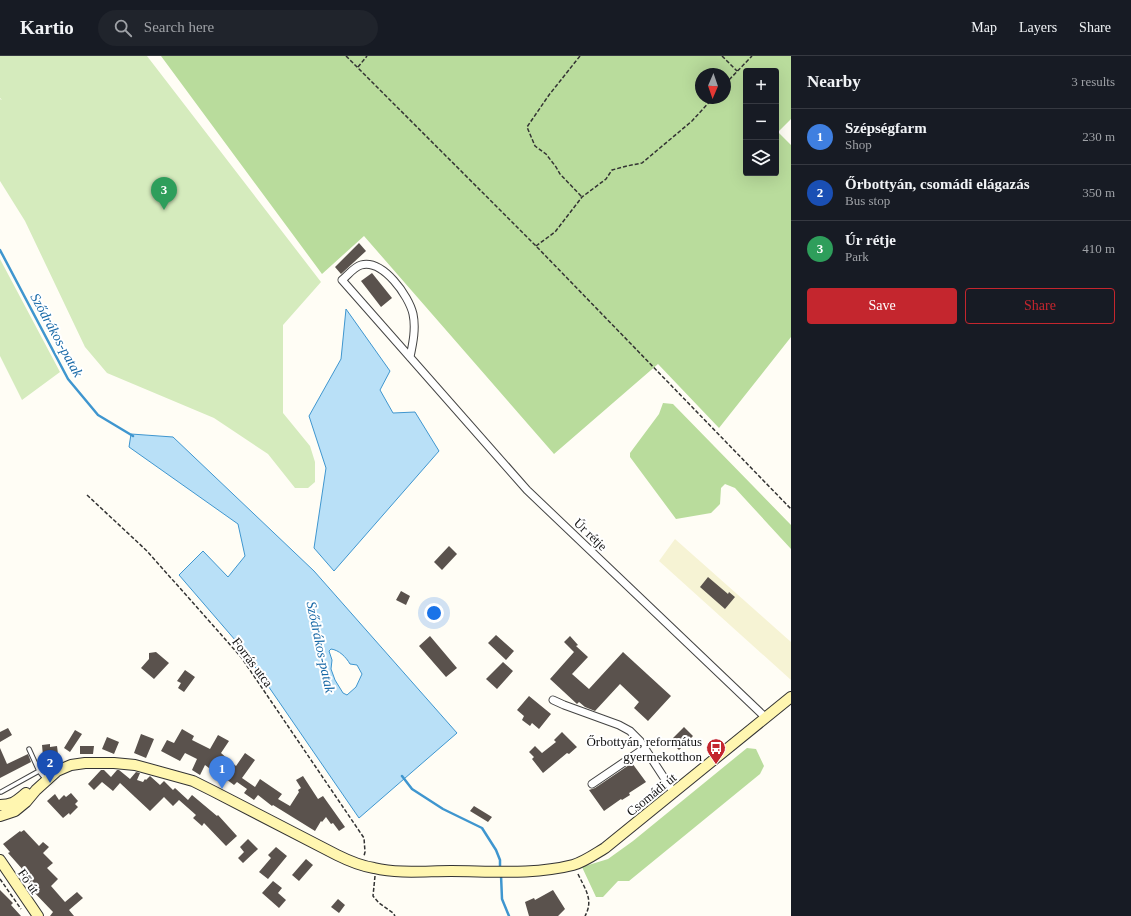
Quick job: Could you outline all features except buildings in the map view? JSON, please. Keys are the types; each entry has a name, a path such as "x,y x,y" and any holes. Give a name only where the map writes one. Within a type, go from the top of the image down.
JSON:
{"main road":[{"name":"Csomádi út","path":"43,784 57,771 70,765 85,763 114,763 135,765 193,781 337,855 362,866 396,871 534,871 574,865 605,848 791,697"},
{"path":"0,805 9,805 25,793 43,784"},
{"path":"0,816 15,811 43,784"},
{"name":"Fő út","path":"0,860 38,916"}],"street":[{"name":"Úr rétje","path":"410,357 415,328 413,314 407,298 387,273 370,264 360,265 342,280 527,490 766,718"},
{"path":"553,700 630,731 640,740 674,793"},
{"path":"592,784 645,748"}],"lane":[{"path":"29,749 43,784"},
{"path":"0,792 39,771"}],"path":[{"path":"346,56 536,246 791,508"},
{"path":"357,67 367,56"},
{"path":"580,56 549,95 527,128 535,146 546,154 560,174 582,197"},
{"path":"722,56 737,71"},
{"path":"731,78 752,56"},
{"path":"536,246 555,232 582,197 606,179 612,170 642,163 692,121 707,104"},
{"name":"Forrás utca","path":"87,495 147,551 240,657 364,838 365,852 362,866"},
{"path":"574,865 589,901 585,916"},
{"path":"376,869 373,896 395,916"},
{"path":"0,879 22,910"}],"shaded area":[{"path":"675,539 791,642 791,680 659,561"}],"green space":[{"path":"0,56 147,56 321,282 283,325 283,413 310,446 315,462 315,482 308,488 295,488 268,454 214,418 107,373 85,347 25,221 0,181 0,99 2,100 0,98"},
{"path":"161,56 791,56 791,119 779,131 779,68 743,68 743,176 779,176 779,133 791,145 791,337 719,428 658,364 554,454 364,236 322,274"},
{"path":"0,259 60,372 22,400 0,356"},
{"path":"663,403 673,404 791,525 791,549 735,488 725,484 721,488 720,504 711,513 676,519 630,457 630,453 659,414"},
{"path":"747,748 756,749 764,766 760,774 629,881 618,881 603,897 596,897 582,867 608,859 633,841"}],"water":[{"path":"346,309 390,371 380,390 393,413 415,412 439,451 334,571 314,548 326,468 309,416 341,359"},
{"path":"131,434 173,437 314,571 457,733 359,818 242,648 179,575 203,551 228,577 245,556 238,524 129,447","holes":["331,649 342,654 350,664 357,665 362,674 356,687 347,695 343,693 335,680 331,669 332,660 329,651"]}],"waterway":[{"name":"Sződrákos-patak","path":"0,250 68,379 98,415 133,436"},
{"name":"Sződrákos-patak","path":"402,776 412,789 443,809 482,828 496,850 500,860 500,870"},
{"name":"Sződrákos-patak","path":"501,875 502,899 509,916"}],"place":[{"name":"Úr rétje","path":"164,210"},
{"name":"Őrbottyán, református gyermekotthon","path":"716,765"},
{"name":"Őrbottyán, csomádi elágazás","path":"50,783"},
{"name":"Szépségfarm","path":"222,789"}]}
